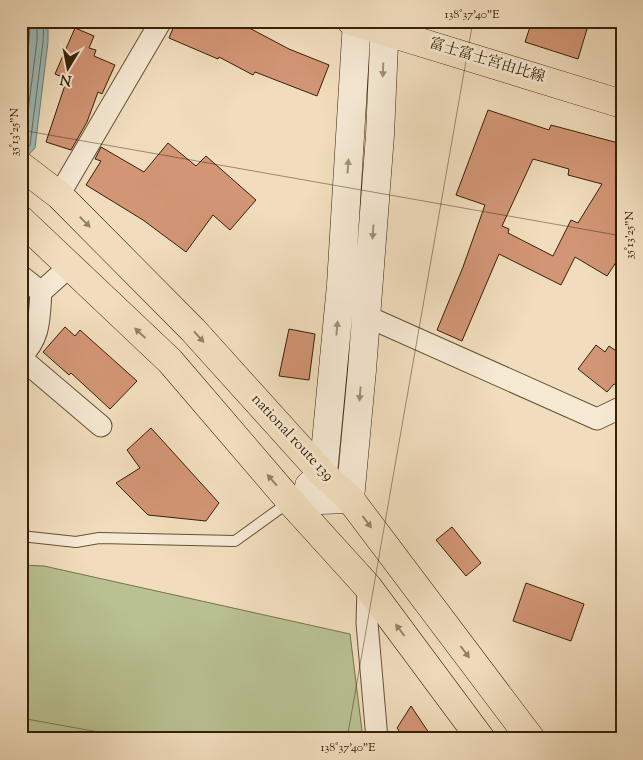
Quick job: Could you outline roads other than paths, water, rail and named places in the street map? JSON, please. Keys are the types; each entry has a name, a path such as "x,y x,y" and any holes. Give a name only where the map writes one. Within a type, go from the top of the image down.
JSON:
{"main road":[{"name":"富士富士宮由比線","path":"355,22 385,26 622,104"},
{"name":"national route 139","path":"21,166 54,192 193,330 323,474 350,499 531,739"},
{"path":"21,220 170,361 290,501 368,587 482,739"}],"street":[{"path":"54,192 161,21"},
{"path":"290,501 323,474 341,284 355,22"},
{"path":"290,501 350,499 380,135 385,26"},
{"path":"70,266 40,292 38,328 21,357 101,426"},
{"path":"21,276 40,292"},
{"path":"366,316 597,419 622,407"},
{"path":"368,587 367,623 377,739"}],"lane":[{"path":"21,536 76,542 99,538 235,541 290,501"}],"water":[{"path":"21,21 48,21 48,42 35,148 21,163"}]}
